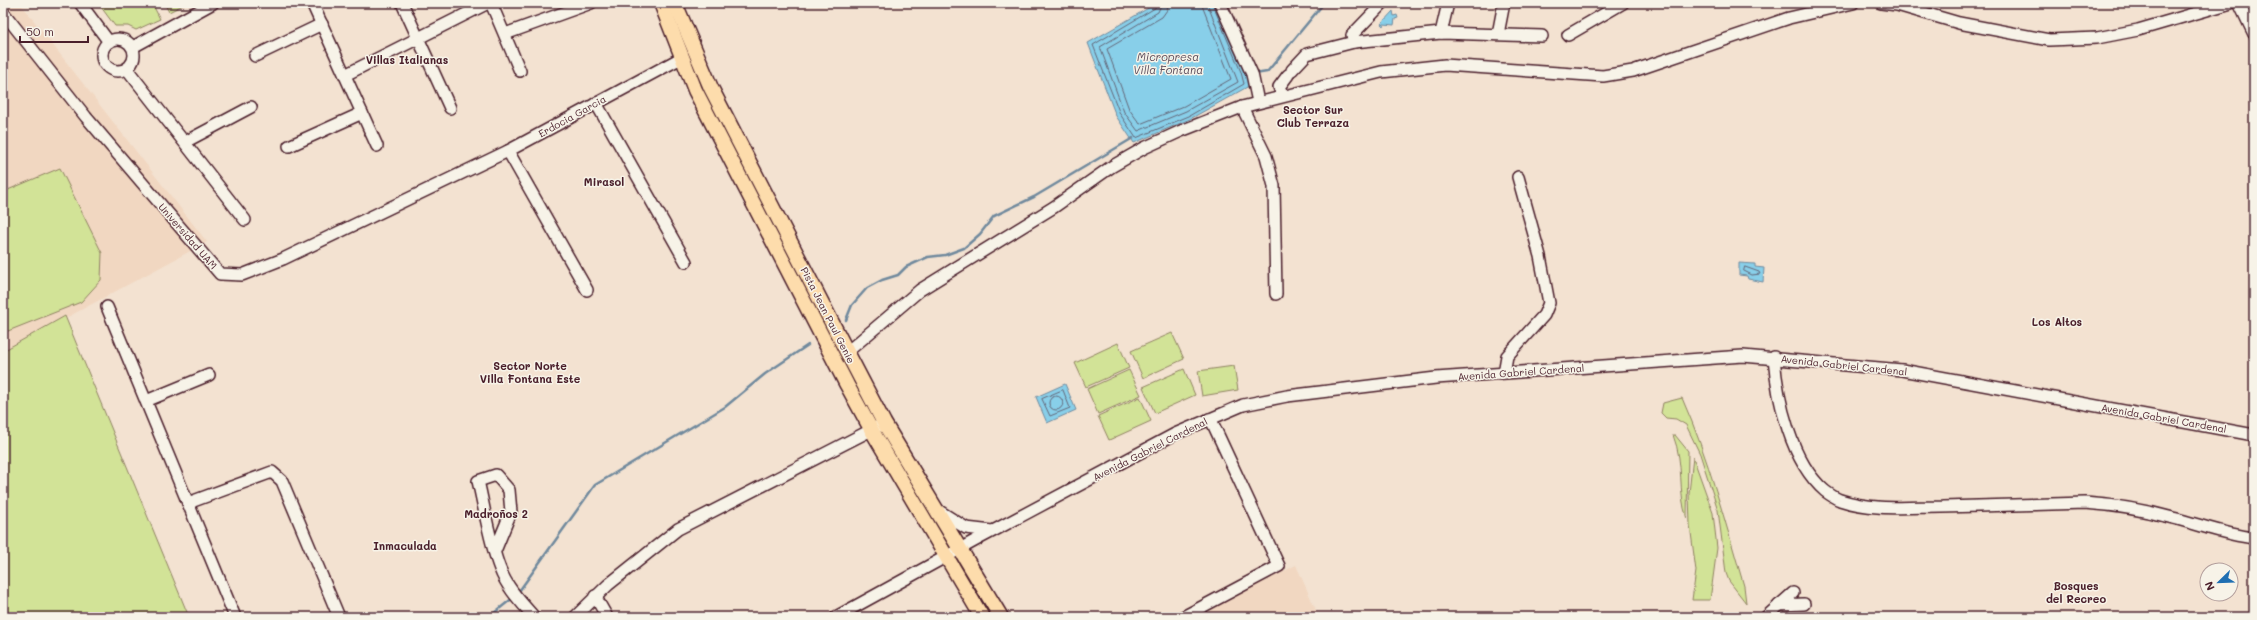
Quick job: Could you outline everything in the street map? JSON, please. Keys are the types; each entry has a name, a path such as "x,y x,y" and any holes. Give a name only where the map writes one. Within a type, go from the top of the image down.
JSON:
{"main road":[{"name":"Pista Jean Paul Genie","path":"661,3 695,90 870,429 982,617"},
{"path":"670,3 685,40 697,58"},
{"name":"Pista Jean Paul Genie","path":"675,3 697,58 884,423 959,550 1001,617"},
{"path":"797,287 814,309 835,348 841,353 847,352 844,362 847,385"}],"street":[{"path":"80,3 109,42"},
{"path":"133,47 213,3"},
{"path":"312,3 378,146"},
{"path":"402,3 450,108"},
{"path":"345,75 489,3 505,34 520,71"},
{"path":"505,34 591,3"},
{"path":"1220,3 1252,74 1258,102"},
{"path":"1354,42 1352,35 1384,3"},
{"path":"1441,32 1448,3"},
{"path":"1498,34 1504,3"},
{"path":"1568,35 1623,3"},
{"path":"847,352 920,290 1054,207 1111,167 1144,148 1181,130 1242,107 1282,95 1382,72 1445,65 1603,76 1626,72 1789,18 1853,3"},
{"path":"1881,3 1897,5 1958,23 2048,40 2097,38 2138,30 2231,3"},
{"path":"2239,3 2254,34"},
{"name":"Universidad UAM","path":"3,12 86,117 220,274 242,275 283,259 462,172"},
{"path":"255,56 322,24"},
{"path":"1282,95 1279,87 1307,54 1354,42 1441,32 1542,36"},
{"path":"119,38 129,43 133,47 134,59 127,69 116,72 106,67 103,62 102,51 109,42 119,38"},
{"name":"Erdocia Garcia","path":"462,172 508,151 682,58"},
{"path":"127,69 245,220"},
{"path":"596,103 686,262"},
{"path":"1242,107 1266,156 1274,186 1276,294"},
{"path":"185,142 251,108"},
{"path":"290,146 362,113"},
{"path":"508,151 587,290"},
{"path":"1504,373 1508,356 1544,315 1549,303 1540,256 1518,177"},
{"path":"107,307 235,617"},
{"name":"Avenida Gabriel Cardenal","path":"836,617 993,530 1168,438 1243,405 1286,396 1436,378 1743,356 1774,357 1902,370 2254,435"},
{"path":"1774,357 1776,379 1785,416 1799,454 1809,474 1825,491 1839,500 1887,508 2085,503 2118,505 2173,518 2230,535 2254,538"},
{"path":"146,402 209,375"},
{"path":"1182,617 1279,566 1214,424 1209,419"},
{"path":"575,617 595,596 678,529 884,423"},
{"path":"188,503 272,472 282,482 339,617"},
{"path":"495,551 511,512 509,490 496,475 478,481 495,551 500,569 517,598 534,617"},
{"path":"934,506 950,520 966,528 993,530"},
{"path":"1766,617 1793,593"},
{"path":"595,596 607,617"},
{"path":"1779,605 1804,604"}],"shaded area":[{"path":"3,3 20,3 207,242 3,352"},
{"path":"1296,565 1319,617 1195,617"}],"green space":[{"path":"98,3 152,3 160,19 136,30 128,26 115,26"},
{"path":"164,3 187,3 169,12"},
{"path":"60,168 102,253 101,280 81,302 3,333 3,192"},
{"path":"65,316 189,617 3,617 3,351"},
{"path":"1172,333 1184,359 1143,378 1131,351"},
{"path":"1118,343 1129,368 1086,387 1075,363"},
{"path":"1234,366 1238,390 1202,396 1198,371"},
{"path":"1184,369 1195,395 1155,413 1143,387"},
{"path":"1129,370 1141,395 1098,414 1087,389"},
{"path":"1140,397 1151,421 1109,440 1098,416"},
{"path":"1682,398 1692,421 1716,491 1744,586 1746,603 1729,581 1726,573 1718,510 1700,454 1686,425 1676,419 1666,418 1661,413 1663,403"},
{"path":"1673,435 1675,435 1688,451 1687,519 1682,498 1679,457"},
{"path":"1693,457 1713,513 1717,548 1710,600 1692,600 1696,571 1690,525 1689,493"}],"water":[{"name":"Micropresa Villa Fontana","path":"1157,3 1216,3 1245,71 1249,86 1190,119 1134,143 1116,116 1088,43"},
{"path":"1393,11 1394,16 1397,15 1398,18 1395,19 1394,25 1384,24 1383,26 1381,24"},
{"path":"1739,263 1755,264 1755,267 1764,268 1763,282 1748,279 1747,276 1739,275"},
{"path":"1065,384 1076,410 1047,423 1036,397"}],"waterway":[{"path":"1255,74 1267,72 1324,3"},
{"path":"846,320 852,305 867,288 882,280 898,275 906,267 928,257 945,255 964,248 980,234 994,216 1034,197 1133,138"},
{"path":"517,594 595,485 725,407 765,374 808,345"},
{"path":"489,617 514,597"}],"district":[{"name":"Villas Italianas","path":"407,60"},
{"name":"Sector Sur Club Terraza","path":"1313,116"},
{"name":"Mirasol","path":"604,182"},
{"name":"Los Altos","path":"2057,322"},
{"name":"Sector Norte Villa Fontana Este","path":"530,372"},
{"name":"Madroños 2","path":"496,514"},
{"name":"Inmaculada","path":"405,546"},
{"name":"Bosques del Recreo","path":"2076,592"}]}
